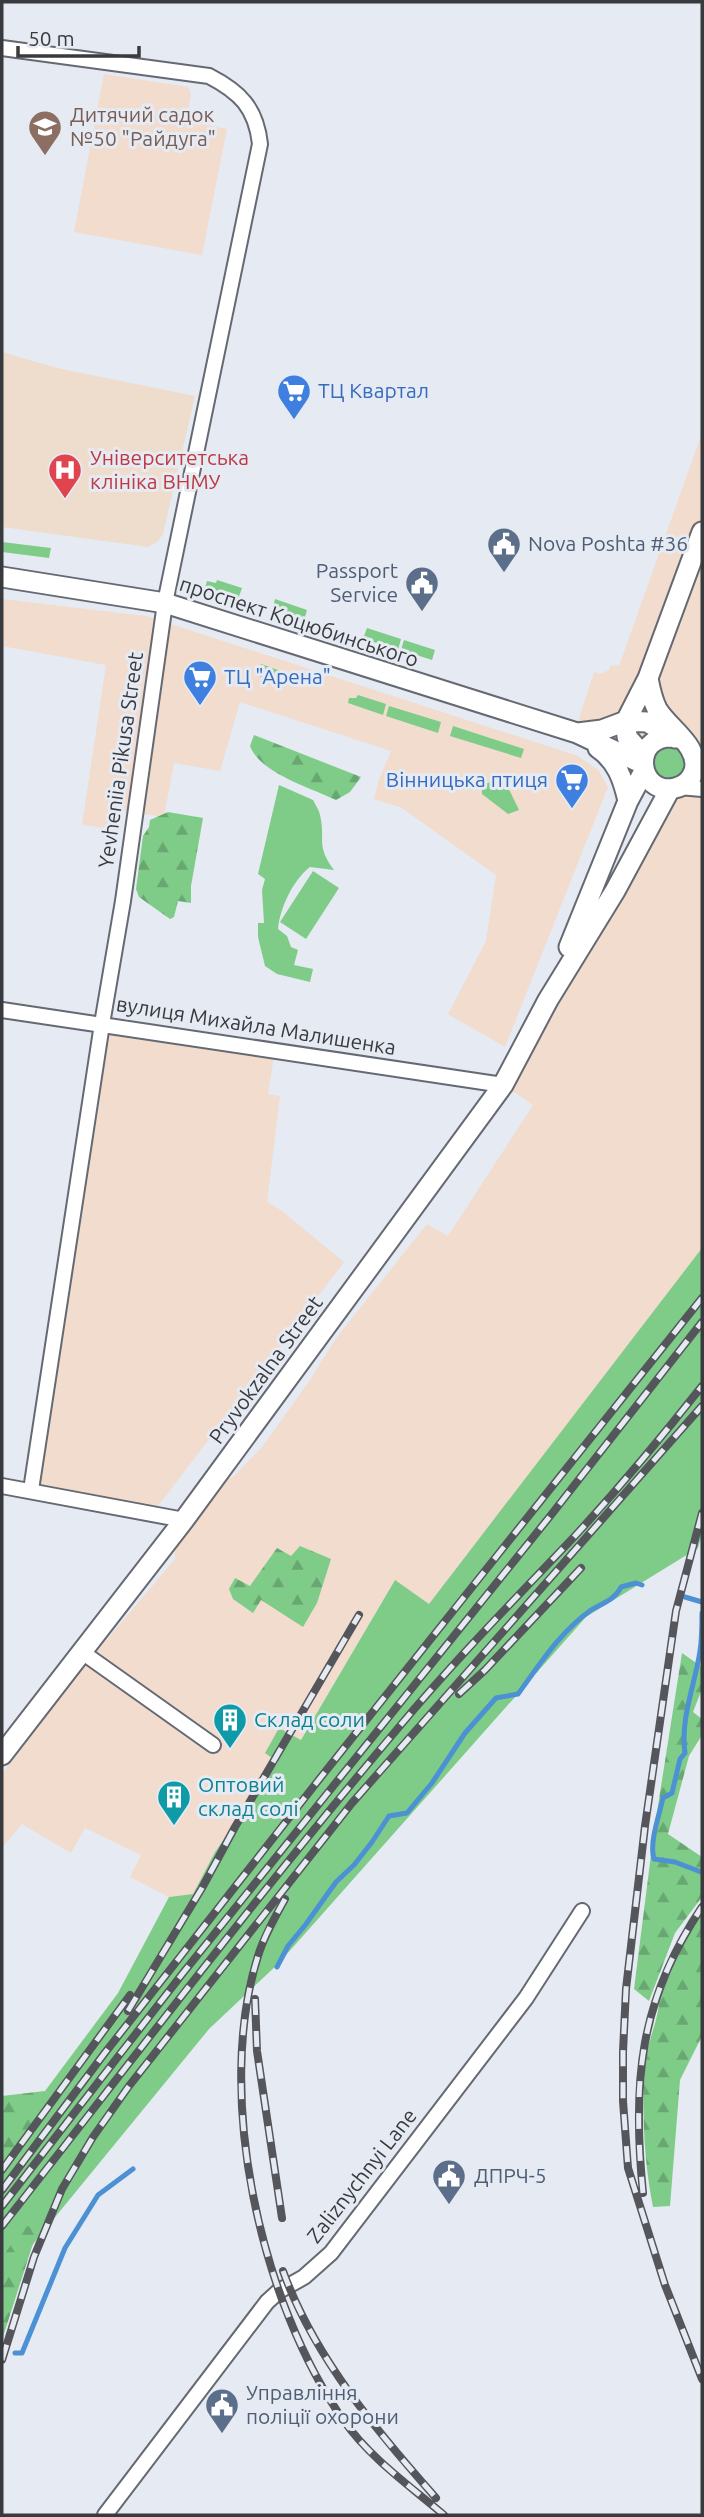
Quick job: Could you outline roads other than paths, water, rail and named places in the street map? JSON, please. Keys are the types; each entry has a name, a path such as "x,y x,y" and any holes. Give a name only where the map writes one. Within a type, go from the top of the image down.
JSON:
{"main road":[{"path":"675,788 654,784 627,737 626,721 648,678 702,532"},
{"name":"проспект Коцюбинського","path":"2,577 165,603 577,733"},
{"path":"548,1000 675,788 691,777 694,770 695,762 687,744 658,710 648,678"},
{"path":"577,733 602,730 626,721 647,722 687,744"},
{"path":"577,733 644,764"},
{"path":"577,733 609,755 619,770 628,801"},
{"path":"548,1000 652,743 666,737 687,744"},
{"name":"Pryvokzalna Street","path":"2,1755 184,1520 503,1084 548,1000"}],"street":[{"name":"Yevheniia Pikusa Street","path":"2,48 209,76 226,85 251,111 258,125 260,144 165,603 123,901 31,1490"},
{"path":"675,788 702,789"},
{"name":"вулиця Михайла Малишенка","path":"2,1010 503,1084"},
{"path":"2,1486 184,1520"},
{"path":"82,1652 213,1745"},
{"name":"Zaliznychnyi Lane","path":"105,2515 267,2302 279,2291 304,2277 331,2253 526,1998 582,1911"}],"waterway":[{"path":"277,1967 288,1946 336,1882 372,1842 389,1816 407,1813 432,1783 465,1733 496,1698 518,1694 560,1638 591,1610 612,1598 621,1587 636,1583 642,1585"},
{"path":"685,1597 702,1602"},
{"path":"701,1872 675,1862 654,1859 653,1845 663,1798 672,1793 680,1759 685,1753 685,1727 700,1651 702,1613"},
{"path":"15,2353 22,2353 65,2248 98,2195 133,2169"}],"railway":[{"path":"2,2190 104,2054 321,1777 702,1298"},
{"path":"2,2206 183,1973 551,1515 702,1322"},
{"path":"2,2226 348,1788 441,1678 607,1500 702,1386"},
{"path":"2,2360 34,2257 62,2189 93,2137 129,2086 352,1803 702,1406"},
{"path":"702,1513 676,1611 645,1826 626,1989 623,2052 623,2101 628,2168 665,2285 702,2379"},
{"path":"459,1694 581,1568"},
{"path":"128,2011 359,1615"},
{"path":"285,1899 258,1956 246,2011 241,2071 244,2133 253,2197 269,2259 289,2319 315,2373 344,2421 378,2459 444,2515"},
{"path":"643,2193 639,2115 645,2044 665,1976 702,1907"},
{"path":"2,2170 130,1995"},
{"path":"255,1999 257,2051 282,2218"},
{"path":"283,2271 296,2303 329,2363 369,2419 436,2498"}],"place":[{"name":"Дитячий садок №50 \"Райдуга\"","path":"45,157"},
{"name":"ТЦ Квартал","path":"294,421"},
{"name":"Університетська клініка ВНМУ","path":"65,500"},
{"name":"Nova Poshta #36","path":"504,574"},
{"name":"Passport Service","path":"422,613"},
{"name":"ТЦ \"Арена\"","path":"200,707"},
{"name":"Вінницька птиця","path":"572,810"},
{"name":"Склад соли","path":"230,1750"},
{"name":"Оптовий склад солі","path":"174,1827"},
{"name":"ДПРЧ-5","path":"449,2206"},
{"name":"Управління поліції охорони","path":"222,2435"}]}
